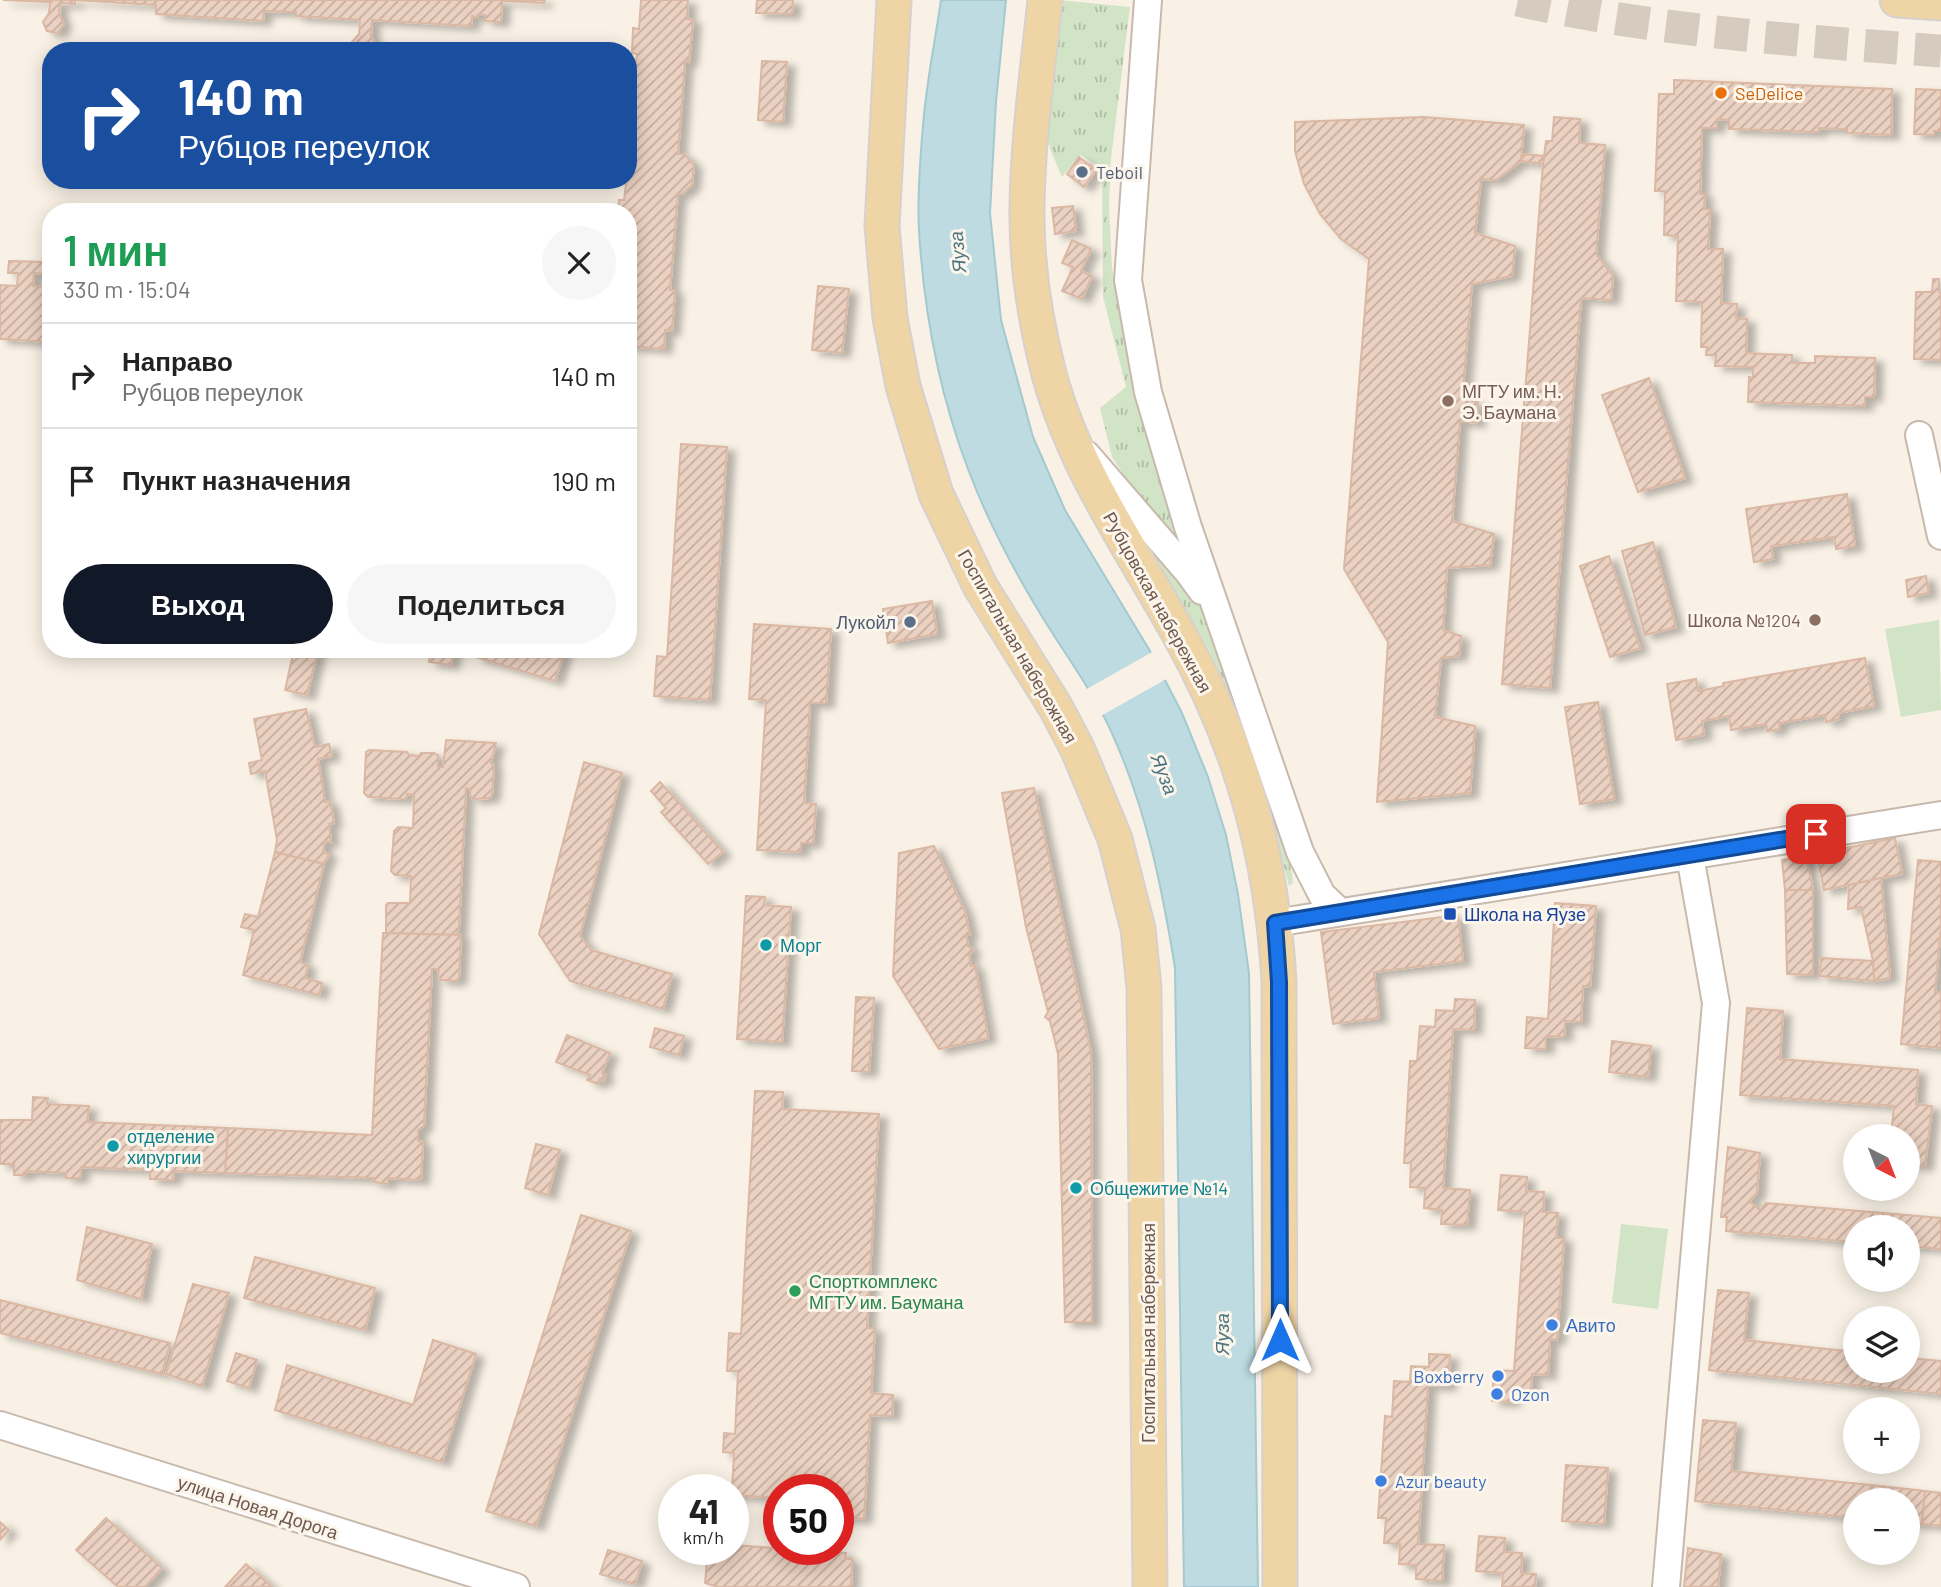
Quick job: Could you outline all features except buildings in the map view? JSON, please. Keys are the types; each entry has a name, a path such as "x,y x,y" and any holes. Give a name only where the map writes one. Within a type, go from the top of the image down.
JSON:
{"main road":[{"name":"Госпитальная набережная","path":"894,0 882,226 890,318 903,386 942,506 980,586 1056,708 1078,750 1115,839 1138,929 1144,1016 1150,1587"},
{"name":"Рубцовская набережная","path":"1045,0 1029,159 1027,208 1033,299 1049,374 1072,438 1091,480 1206,685 1252,806 1275,923 1279,982 1280,1587"},
{"path":"1897,0 1941,3"}],"street":[{"path":"1148,0 1128,280 1148,392 1188,527 1300,852 1322,895 1339,911"},
{"path":"1919,435 1941,536"},
{"path":"1072,438 1198,584 1224,633"},
{"path":"1269,886 1283,803"},
{"path":"1275,923 1866,825 1941,815"},
{"path":"1666,1587 1716,1003 1690,856"},
{"name":"улица Новая Дорога","path":"0,1426 516,1587"}],"green space":[{"path":"1059,0 1130,7 1111,159 1109,206 1112,268 1125,331 1185,555 1132,488 1112,457 1100,408 1126,387 1103,297 1102,168 1080,155 1062,177 1046,134"},
{"path":"1139,522 1188,579 1224,638 1292,873 1293,883 1289,886 1260,780 1233,702 1213,657"},
{"path":"1939,620 1941,710 1901,717 1885,629"},
{"path":"1621,1224 1668,1229 1658,1309 1612,1303"}],"water":[{"name":"Яуза","path":"941,0 1006,0 996,102 990,213 1001,320 1033,437 1065,510 1150,651 1182,713 1208,777 1226,835 1238,894 1249,973 1258,1587 1184,1587 1175,968 1152,851 1136,794 1106,722 1020,580 983,507 958,440 934,352 921,261 918,218 924,110"}],"pier":[{"path":"1154,651 1168,678 1099,717 1085,690"}],"tunnel":[{"path":"1518,0 1675,27 1781,39 1941,51"}],"place":[{"name":"SeDelice","path":"1721,93"},
{"name":"Teboil","path":"1082,172"},
{"name":"МГТУ им. Н. Э. Баумана","path":"1448,401"},
{"name":"Школа №1204","path":"1815,620"},
{"name":"Лукойл","path":"910,622"},
{"name":"Школа на Яузе","path":"1450,914"},
{"name":"Морг","path":"766,945"},
{"name":"отделение хирургии","path":"113,1146"},
{"name":"Общежитие №14","path":"1076,1188"},
{"name":"Спорткомплекс МГТУ им. Баумана","path":"795,1291"},
{"name":"Авито","path":"1552,1325"},
{"name":"Boxberry","path":"1498,1376"},
{"name":"Ozon","path":"1497,1394"},
{"name":"Azur beauty","path":"1381,1481"}],"route":[{"path":"1280,1340 1279,982 1275,923 1816,834"}]}
